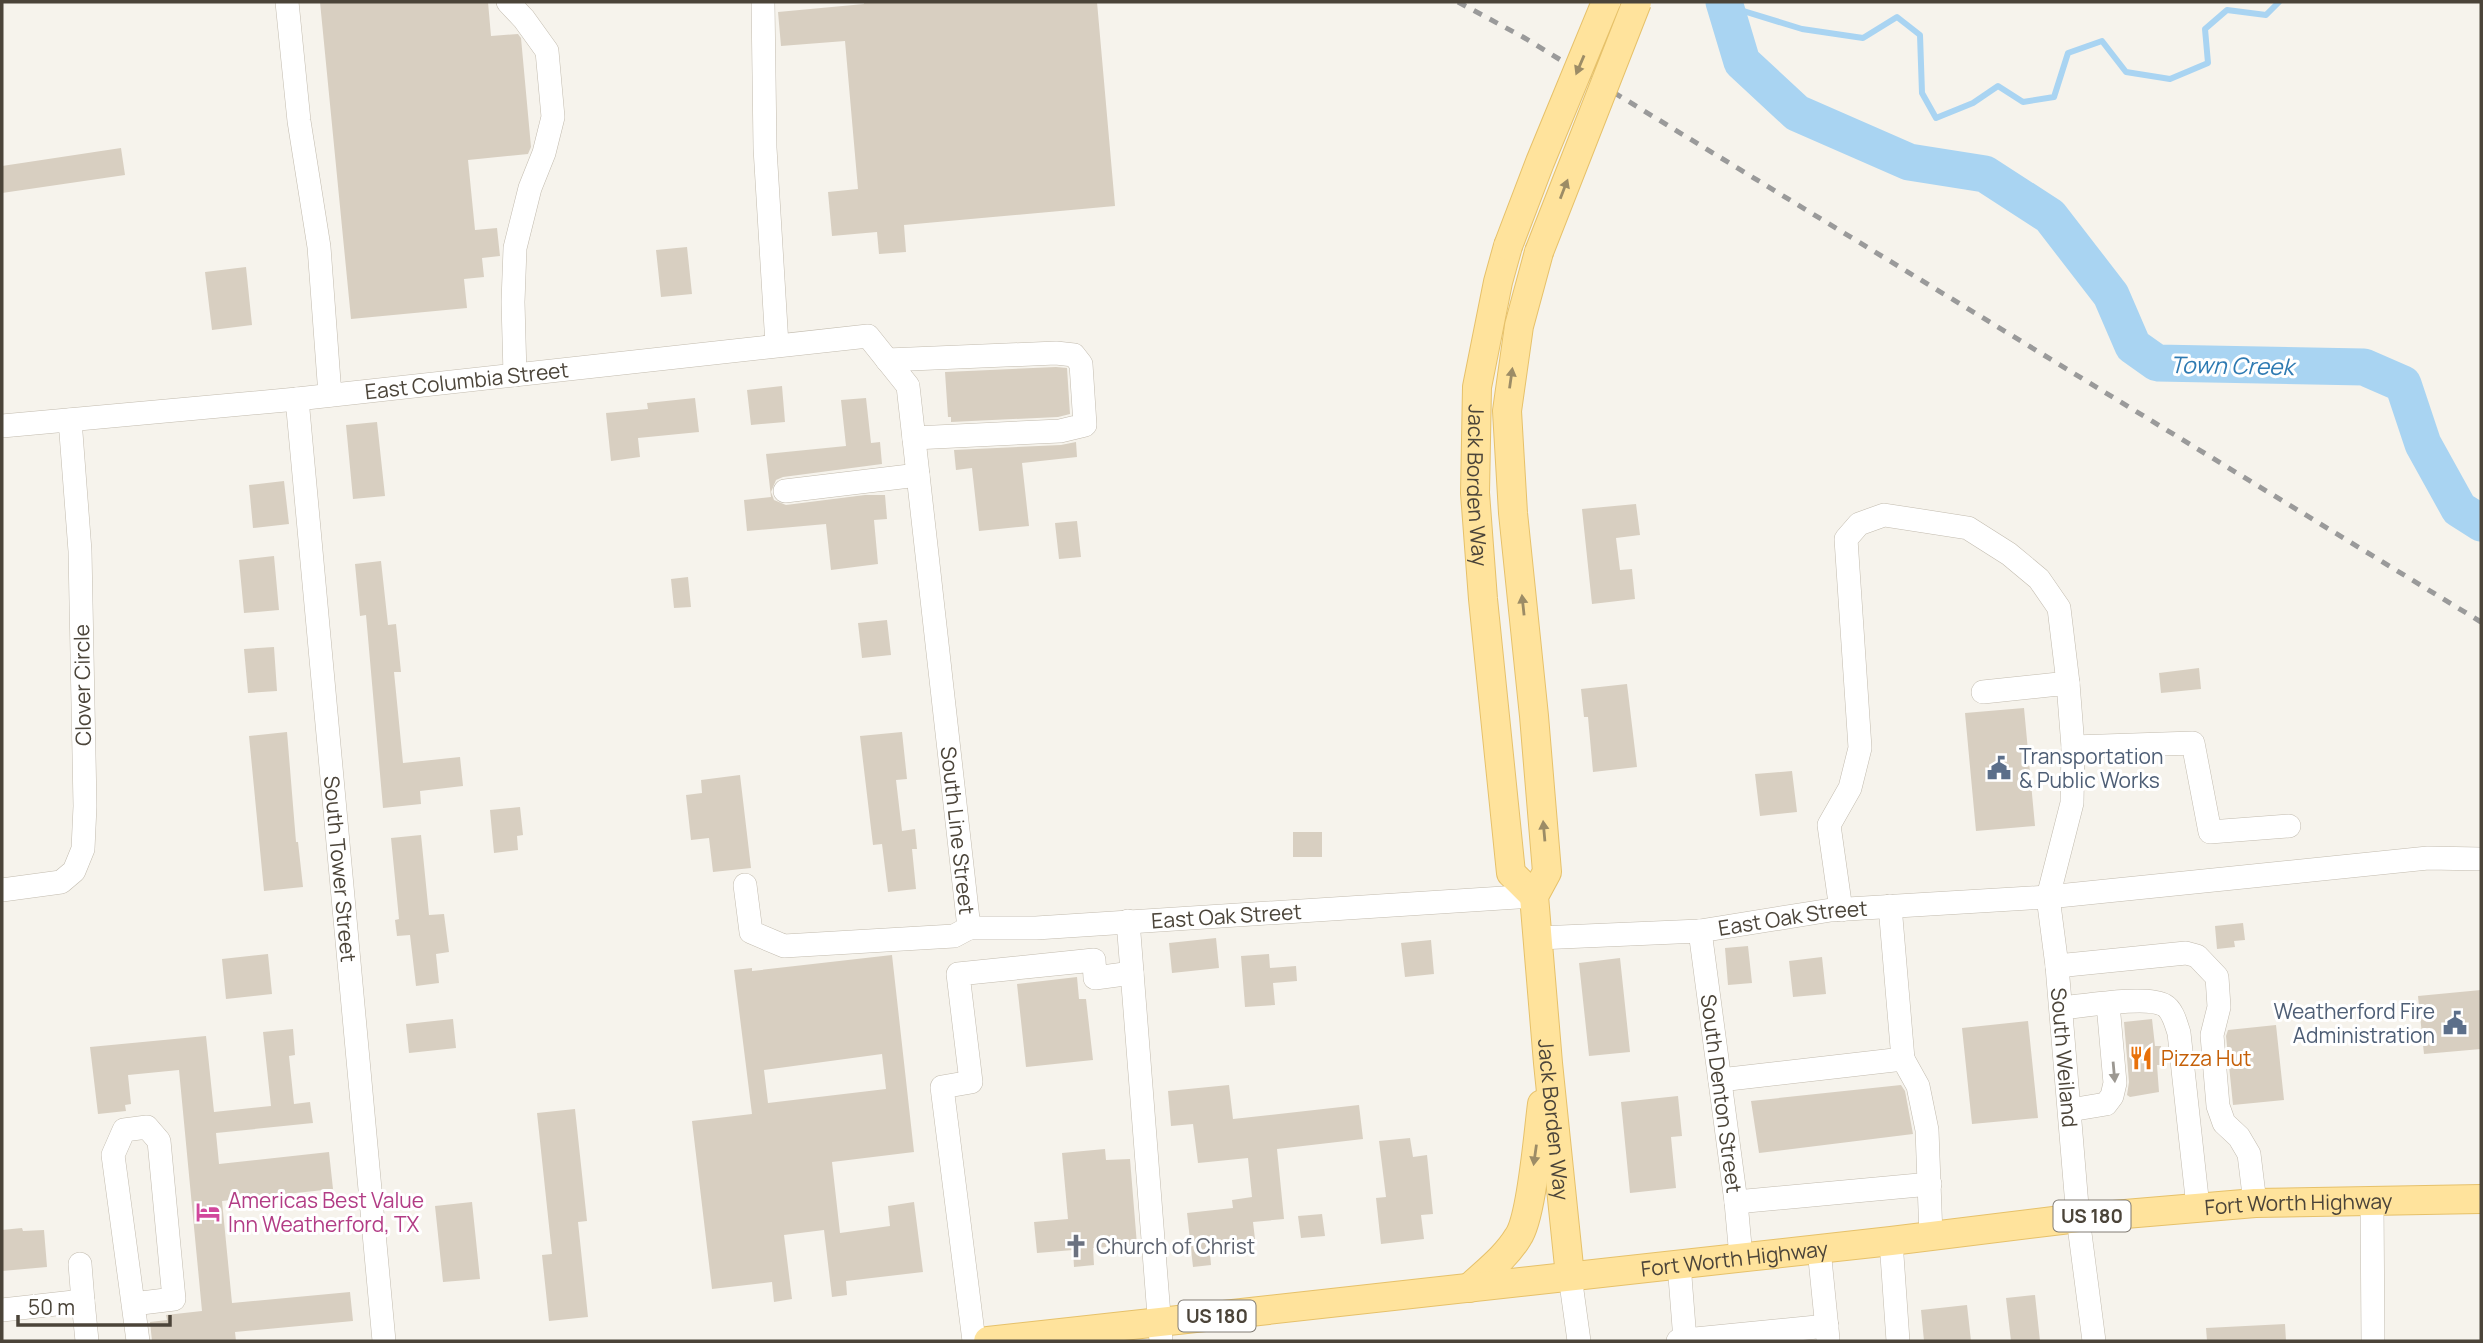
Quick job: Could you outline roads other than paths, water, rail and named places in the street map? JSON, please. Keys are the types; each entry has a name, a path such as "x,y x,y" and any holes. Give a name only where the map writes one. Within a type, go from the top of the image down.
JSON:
{"main road":[{"name":"Jack Borden Way","path":"1534,896 1511,873 1475,493 1478,387 1498,282 1508,246 1606,2"},
{"name":"Jack Borden Way","path":"1570,1276 1534,896 1547,872 1513,513 1507,411 1519,326 1539,253 1637,2"},
{"path":"1469,1288 1520,1236 1526,1217 1548,1063"},
{"name":"Fort Worth Highway","path":"988,1341 1160,1332 1469,1288 2078,1218 2255,1203 2481,1199"}],"street":[{"path":"287,2 285,7 299,121 319,247 330,395"},
{"path":"508,2 547,51 553,117 544,153 530,188 515,248 515,375"},
{"path":"763,2 765,148 777,345"},
{"name":"East Columbia Street","path":"2,426 297,399 868,336 908,386"},
{"path":"887,360 1056,353 1074,355 1081,364 1085,425 1060,431 914,438"},
{"name":"South Line Street","path":"908,386 969,928 1036,928 1128,921"},
{"name":"South Tower Street","path":"297,399 384,1341"},
{"name":"Clover Circle","path":"2,890 61,882 74,871 83,849 85,806 80,551 69,420"},
{"path":"785,491 918,475"},
{"path":"1841,910 1829,825 1850,788 1860,747 1846,539 1859,524 1884,515 1968,528 2010,554 2039,579 2059,608 2073,747 2072,803 2048,897"},
{"path":"1983,692 2068,683"},
{"path":"2073,747 2193,743 2210,832 2290,826"},
{"name":"East Oak Street","path":"1538,938 1700,931 1841,910 2048,897 2314,872 2428,858 2481,859"},
{"path":"745,885 751,932 784,946 954,936 969,928"},
{"name":"East Oak Street","path":"1128,921 1534,896"},
{"name":"South Weiland","path":"2048,897 2057,965 2078,1218 2094,1341"},
{"path":"1890,906 1903,1059 1918,1086 1927,1130 1931,1236"},
{"path":"1128,921 1160,1332"},
{"name":"South Denton Street","path":"1700,931 1741,1257"},
{"path":"2057,965 2186,953 2197,956 2217,978 2219,1007 2212,1035 2218,1106 2224,1123 2239,1137 2249,1154 2255,1203"},
{"path":"974,1341 942,1087 971,1082 958,974 1094,960 1096,978 1132,973"},
{"path":"2061,1008 2151,1000 2167,1006 2175,1018 2179,1034 2198,1207"},
{"path":"2070,1110 2106,1104 2112,1096 2115,1083 2108,1004"},
{"path":"1720,1080 1903,1059"},
{"path":"133,1304 174,1299 159,1141 147,1128 124,1130 113,1155 133,1304 138,1341"},
{"path":"1736,1202 1930,1184"},
{"path":"2372,1202 2373,1341"},
{"path":"1891,1241 1898,1341"},
{"path":"1679,1264 1682,1341 1828,1334 1819,1249"},
{"path":"80,1264 87,1341"},
{"name":"Jack Borden Way","path":"1570,1276 1579,1341"},
{"path":"2,1310 83,1301"}],"waterway":[{"name":"Town Creek","path":"1724,2 1742,62 1797,113 1909,162 1985,174 2050,216 2111,295 2133,346 2157,363 2364,367 2403,384 2423,444 2459,509 2481,523"},
{"path":"1727,6 1802,29 1863,38 1897,17 1920,35 1922,93 1936,118 1973,103 1998,86 2023,102 2054,97 2068,53 2102,41 2126,72 2170,79 2208,63 2205,29 2227,10 2266,15 2279,2"}],"railway":[{"path":"1458,2 1523,37 2481,622"}],"place":[{"name":"Transportation & Public Works","path":"1999,768"},
{"name":"Weatherford Fire Administration","path":"2455,1023"},
{"name":"Pizza Hut","path":"2141,1058"},
{"name":"Americas Best Value Inn Weatherford, TX","path":"208,1212"},
{"name":"Church of Christ","path":"1076,1246"}]}
